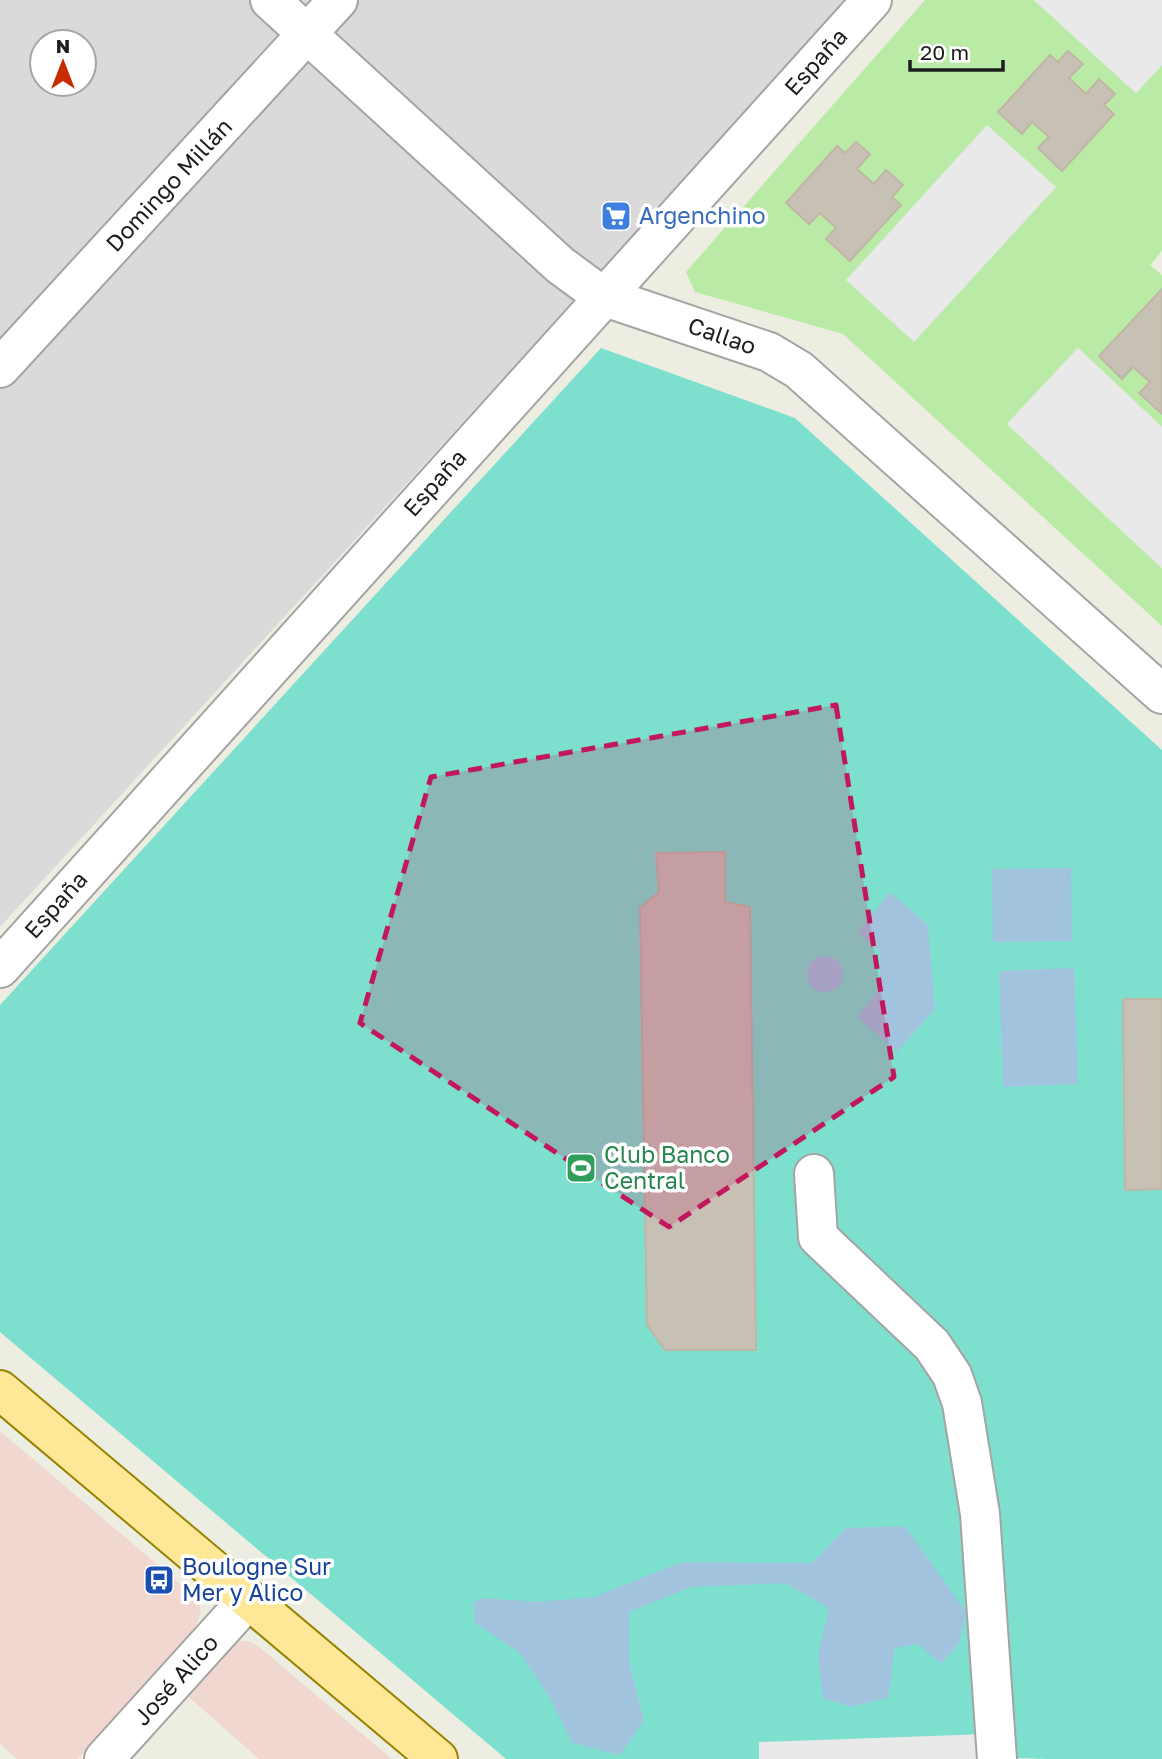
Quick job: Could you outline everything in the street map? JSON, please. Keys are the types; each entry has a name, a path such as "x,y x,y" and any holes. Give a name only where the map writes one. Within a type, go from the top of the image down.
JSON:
{"main road":[{"path":"0,1390 247,1601 438,1759"}],"street":[{"name":"Callao","path":"270,0 560,265 602,296 768,352 799,370 1162,694"},
{"name":"Domingo Millán","path":"0,368 338,0"},
{"name":"España","path":"0,968 602,296 872,0"},
{"path":"814,1174 818,1237 932,1345 952,1375 962,1403 979,1514 997,1759"},
{"name":"José Alico","path":"104,1759 247,1601"}],"highlighted area":[{"path":"836,705 894,1077 669,1227 360,1023 431,777"}],"shaded area":[{"path":"0,0 850,0 0,927"},
{"path":"1034,0 1162,0 1162,65 1136,93"},
{"path":"987,125 1056,187 914,342 846,280"},
{"name":"Club Banco Central","path":"601,348 795,418 1162,750 1162,1759 506,1759 0,1332 0,1005"},
{"path":"1078,348 1162,427 1162,568 1007,424"},
{"path":"1071,868 1072,941 993,942 992,869"},
{"path":"890,892 928,925 935,1009 897,1052 857,1016 880,989 880,952 857,933"},
{"path":"825,956 838,961 843,974 838,987 825,992 812,987 807,974 812,961"},
{"path":"1074,968 1078,1084 1003,1087 999,971"},
{"path":"0,1431 199,1600 201,1612 194,1631 78,1759 17,1759 0,1744"},
{"path":"905,1526 966,1612 960,1642 941,1664 918,1644 895,1648 888,1698 850,1707 823,1698 818,1656 829,1608 785,1583 692,1587 629,1612 629,1662 644,1721 620,1755 572,1743 549,1696 519,1652 475,1623 473,1602 485,1598 537,1602 594,1597 682,1562 812,1563 846,1528"},
{"path":"236,1641 248,1641 258,1646 392,1759 259,1759 183,1692"},
{"path":"1015,1733 1016,1758 1048,1759 759,1759 759,1742"}],"green space":[{"path":"925,0 1034,0 1136,93 1162,65 1162,251 1150,265 1162,275 1162,289 1099,356 1122,378 1133,367 1150,382 1139,393 1162,414 1162,427 1078,348 1007,424 1162,568 1162,626 843,334 695,292 686,272","holes":["1069,51 1082,63 1069,78 1086,94 1099,79 1115,93 1104,105 1113,114 1063,170 1038,149 1049,137 1032,122 1022,134 998,112 1050,55 1058,62","856,142 869,154 857,169 874,184 886,170 902,184 892,197 901,205 850,261 826,240 836,228 820,213 809,224 786,203 837,146 845,153"]}],"building":[{"path":"1068,51 1083,64 1069,78 1086,94 1099,79 1115,94 1104,105 1114,114 1062,171 1038,148 1049,137 1032,122 1022,134 998,112 1050,55 1058,62"},
{"path":"856,142 870,154 857,169 874,184 886,170 903,185 892,197 901,205 850,261 826,239 836,228 820,213 809,224 786,203 837,146 845,153"},
{"path":"1162,289 1162,414 1139,393 1150,382 1133,367 1122,379 1099,356"},
{"path":"725,852 725,902 750,907 756,1350 665,1350 647,1325 640,908 659,892 656,853"},
{"path":"1123,999 1162,999 1162,1189 1125,1190"}],"place":[{"name":"Argenchino","path":"616,216"},
{"name":"Club Banco Central","path":"581,1168"},
{"name":"Boulogne Sur Mer y Alico","path":"159,1580"}]}
